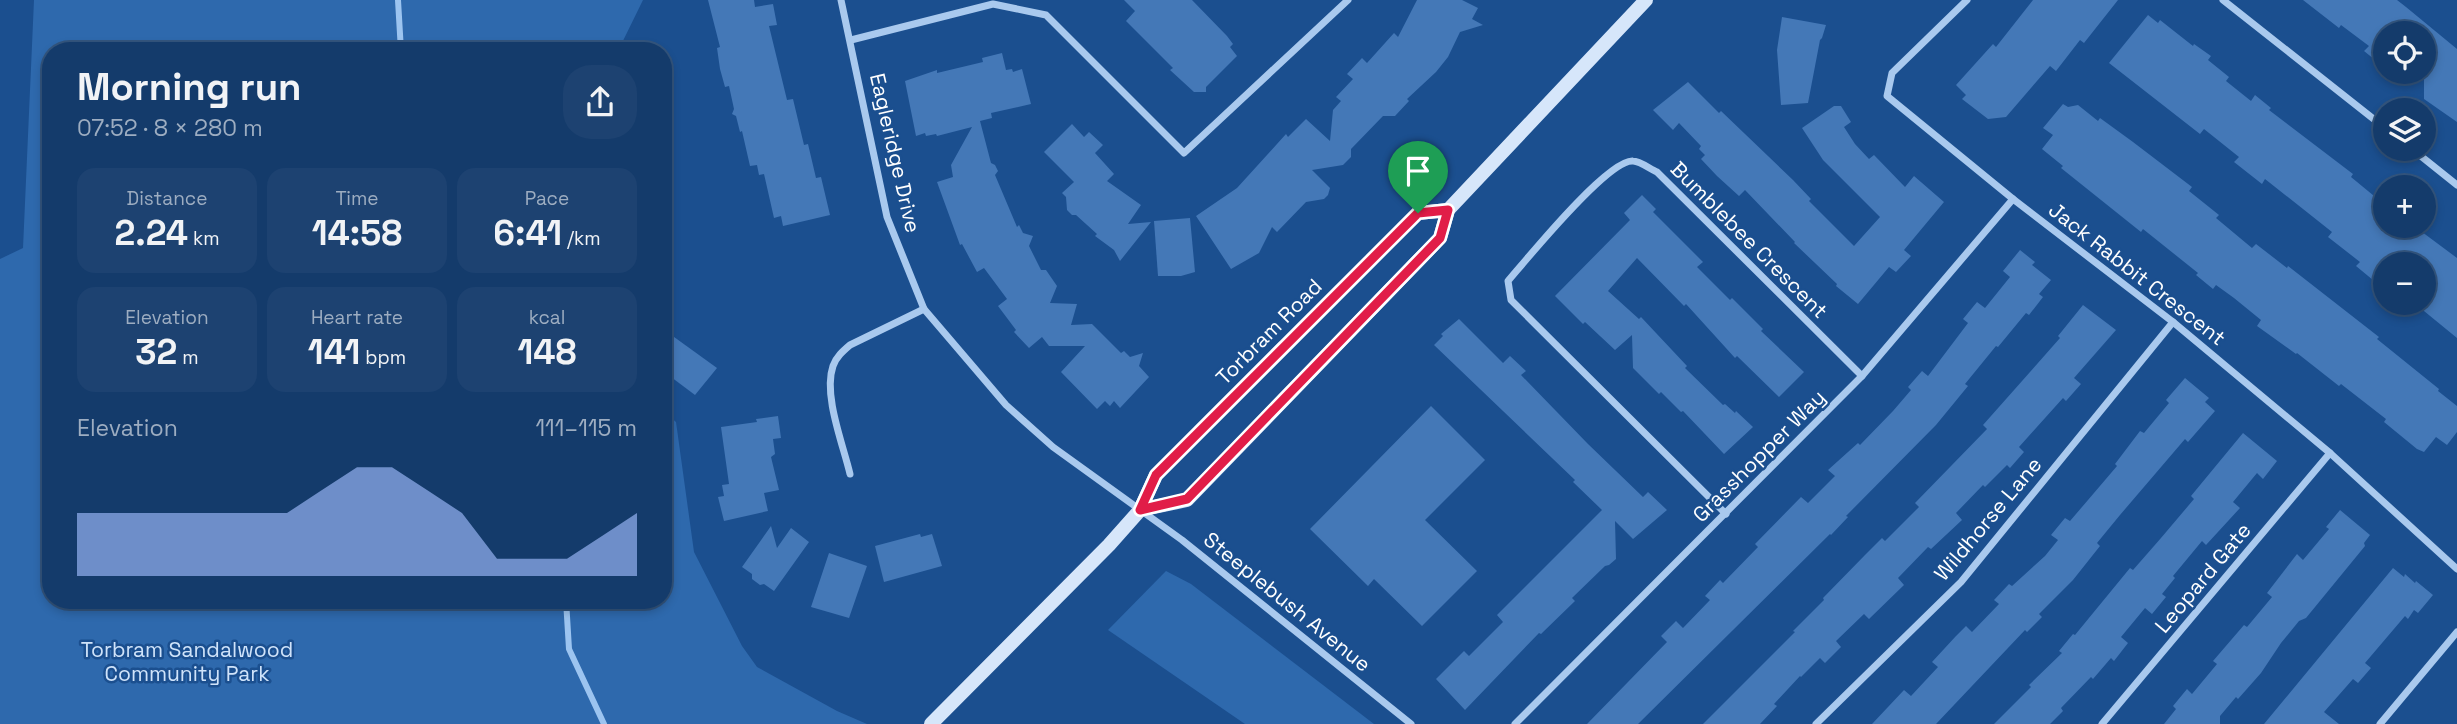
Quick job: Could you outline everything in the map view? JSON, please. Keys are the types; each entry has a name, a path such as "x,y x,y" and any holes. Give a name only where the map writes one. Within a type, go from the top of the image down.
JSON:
{"main road":[{"path":"1140,510 1187,499 1440,238 1448,210 1646,0"},
{"name":"Torbram Road","path":"931,724 1109,545 1140,510 1156,475 1418,213 1448,210"}],"street":[{"name":"Eagleridge Drive","path":"841,0 887,217 924,309 1006,405 1053,447 1140,510"},
{"path":"850,40 993,4 1046,15 1185,153 1348,0"},
{"name":"Jack Rabbit Crescent","path":"1967,0 1892,73 1887,96 2013,199 2173,322 2330,453 2457,569"},
{"path":"2223,0 2373,119"},
{"name":"Bumblebee Crescent","path":"1726,514 1511,300 1508,281 1583,195 1621,163 1633,161 1657,172 1861,376"},
{"path":"2427,161 2457,185"},
{"name":"Grasshopper Way","path":"1515,724 1861,376 2013,199"},
{"path":"850,474 829,389 833,366 850,345 924,309"},
{"name":"Wildhorse Lane","path":"1816,724 1961,582 2173,322"},
{"name":"Leopard Gate","path":"2102,724 2330,453"},
{"name":"Steeplebush Avenue","path":"1140,510 1182,540 1411,724"},
{"path":"2380,724 2457,632"}],"green space":[{"name":"Torbram Sandalwood Community Park","path":"34,0 643,0 622,42 42,42 42,609 672,609 672,419 676,422 694,552 742,646 757,667 837,711 867,724 0,724 0,259 23,248"},
{"path":"1166,571 1191,584 1374,724 1245,724 1108,630"}],"building":[{"path":"708,0 754,0 755,7 773,4 777,25 769,26 787,100 793,99 804,145 808,144 816,178 821,177 830,215 783,226 781,216 774,218 764,174 759,175 757,165 750,166 742,131 740,132 736,116 732,114 734,109 729,86 725,87 720,69 717,48 720,47"},
{"path":"1124,0 1192,0 1227,36 1233,44 1230,47 1237,56 1206,87 1206,92 1194,92 1170,70 1173,68 1126,21 1135,11"},
{"path":"1417,0 1462,0 1478,8 1472,19 1483,25 1460,32 1448,57 1436,72 1407,99 1409,101 1395,116 1383,116 1351,149 1351,157 1343,165 1312,170 1330,188 1328,195 1324,199 1306,202 1277,232 1272,227 1259,253 1231,269 1196,216 1237,188 1286,134 1288,137 1306,119 1330,141 1333,110 1341,101 1336,97 1353,79 1347,74 1362,58 1367,63 1394,33 1398,37"},
{"path":"2033,0 2118,0 2084,43 2080,40 2056,71 2050,66 2006,117 1988,119 1962,99 1966,95 1956,85 1993,44 1996,47"},
{"path":"2303,0 2397,0 2423,21 2373,21 2373,58 2364,51 2369,46 2341,25 2339,28"},
{"path":"2148,15 2158,23 2160,20 2193,46 2194,44 2211,56 2208,60 2229,77 2226,81 2251,101 2255,95 2271,108 2269,110 2353,174 2351,177 2373,195 2373,238 2430,238 2457,258 2457,338 2429,315 2436,315 2436,252 2373,252 2373,280 2356,266 2360,262 2328,237 2332,232 2265,179 2262,184 2234,162 2239,157 2204,129 2200,134 2109,63"},
{"path":"1782,17 1826,25 1820,40 1808,103 1781,105 1777,50"},
{"path":"2436,32 2457,49 2457,122 2436,107 2436,98 2424,98 2424,84 2436,84"},
{"path":"1002,53 1006,70 1012,69 1013,72 1022,69 1031,104 991,113 992,118 980,121 991,163 998,171 995,175 1017,227 1019,225 1023,233 1033,236 1029,246 1041,270 1046,270 1057,286 1050,303 1077,304 1071,325 1092,324 1121,353 1124,351 1130,357 1143,353 1139,366 1149,377 1120,408 1114,401 1110,406 1105,401 1097,409 1061,372 1085,346 1049,346 1042,337 1029,348 1014,332 1016,330 998,306 1007,299 984,268 977,272 962,244 960,245 937,182 953,177 951,165 972,127 937,136 926,136 925,133 916,136 905,81 937,70 937,73 983,62 982,58"},
{"path":"1688,82 1793,180 1811,199 1809,201 1854,246 1880,217 1823,160 1802,128 1834,106 1841,106 1851,122 1844,127 1869,159 1874,155 1905,187 1914,176 1944,202 1904,250 1911,256 1896,272 1889,267 1858,304 1836,286 1837,284 1745,190 1739,196 1717,176 1701,159 1705,155 1699,149 1701,146 1679,123 1673,130 1653,110"},
{"path":"2063,104 2068,107 2078,105 2098,121 2100,118 2133,142 2192,187 2189,191 2219,215 2216,218 2252,248 2256,244 2287,268 2288,266 2379,337 2377,339 2439,389 2438,391 2457,406 2457,432 2447,445 2436,437 2424,452 2417,449 2384,422 2386,419 2341,384 2339,386 2257,326 2261,320 2234,298 2216,285 2213,289 2196,275 2198,273 2143,229 2141,232 2061,168 2063,166 2042,149 2053,135 2043,128"},
{"path":"1072,124 1084,137 1089,132 1103,145 1095,153 1114,174 1107,181 1141,205 1128,224 1151,222 1120,261 1114,250 1067,210 1066,197 1062,193 1074,182 1044,152"},
{"path":"1642,195 1656,209 1653,212 1703,262 1697,267 1730,300 1732,298 1763,329 1761,331 1804,372 1779,397 1737,356 1735,358 1686,304 1684,306 1637,258 1608,291 1639,319 1641,317 1687,366 1685,368 1723,405 1735,413 1736,411 1753,427 1724,454 1683,411 1661,392 1659,394 1633,368 1632,335 1615,350 1555,296 1630,220 1624,213"},
{"path":"1190,218 1195,272 1181,276 1158,276 1154,221"},
{"path":"2020,250 2035,262 2032,265 2051,280 2039,294 2043,297 2029,315 2026,313 1998,347 1996,346 1936,425 1846,516 1848,517 1831,535 1638,724 1587,724 1667,642 1661,636 1676,621 1683,628 1710,600 1705,596 1720,580 1723,583 1758,547 1755,544 1801,497 1808,503 1835,476 1828,470 1858,443 1860,445 1893,411 1911,390 1908,387 1922,371 1928,376 1968,323 1963,319 1977,302 1985,308 2010,277 2003,271"},
{"path":"2083,305 2116,330 2074,378 2081,384 2066,401 2063,398 2019,447 2024,452 2010,468 2007,465 1985,487 1983,485 1956,513 1962,520 1931,549 1928,547 1898,578 1904,585 1869,619 1864,614 1836,641 1841,647 1825,663 1820,658 1800,676 1760,724 1703,724 1795,632 1793,631 1865,555 1882,538 1885,541 1919,507 1915,503 1987,429 1983,425 2060,338 2058,336"},
{"path":"1459,319 1503,363 1510,356 1526,371 1521,375 1588,444 1643,497 1648,492 1667,510 1633,539 1615,521 1616,559 1572,598 1575,601 1539,633 1465,710 1436,679 1464,651 1469,656 1503,622 1497,615 1602,510 1573,482 1575,480 1434,345 1443,336 1441,334"},
{"path":"672,336 717,368 695,395 672,378"},
{"path":"2185,378 2209,398 2205,402 2215,411 2188,442 2185,439 2120,515 2097,543 2100,546 2073,580 2039,614 2042,617 2027,632 2025,630 1936,724 1872,724 1904,690 1911,696 1938,667 1932,662 1956,636 1966,626 1972,632 1999,604 1994,600 2009,584 2012,586 2045,556 2058,540 2051,535 2065,518 2070,521 2088,500 2117,466 2115,464 2140,431 2144,433 2169,403 2166,400"},
{"path":"1431,406 1485,460 1425,520 1477,571 1422,626 1374,579 1368,586 1310,529"},
{"path":"778,416 781,438 773,439 775,454 771,457 779,490 764,493 768,511 724,521 718,497 724,496 722,485 729,484 721,427"},
{"path":"2243,433 2277,461 2263,479 2257,473 2233,502 2240,508 2206,545 2202,541 2173,576 2175,578 2162,594 2166,597 2152,614 2145,608 2121,637 2128,643 2114,661 2111,658 2093,679 2091,677 2061,708 2063,711 2050,724 1994,724 2062,653 2059,651 2073,634 2075,635 2130,568 2133,570 2161,538 2194,499 2191,496"},
{"path":"2340,510 2370,535 2364,543 2365,546 2306,618 2299,621 2261,673 2220,716 2220,724 2164,724 2176,709 2173,706 2187,689 2192,694 2217,664 2213,661 2272,597 2267,593 2297,554 2303,560 2329,529 2326,527"},
{"path":"771,526 777,548 791,528 809,542 774,591 752,579 752,574 742,567"},
{"path":"920,534 921,537 932,534 942,566 884,582 875,546"},
{"path":"829,553 867,566 849,618 811,607"},
{"path":"2393,568 2433,595 2418,613 2414,610 2408,619 2405,616 2365,663 2371,668 2358,683 2353,679 2324,712 2339,724 2264,724"}],"waterway":[{"path":"398,0 400,42"},
{"path":"567,609 569,649 604,724"}],"route":[{"path":"1448,210 1440,238 1187,499 1140,510 1156,475 1418,213 1448,210"}]}
